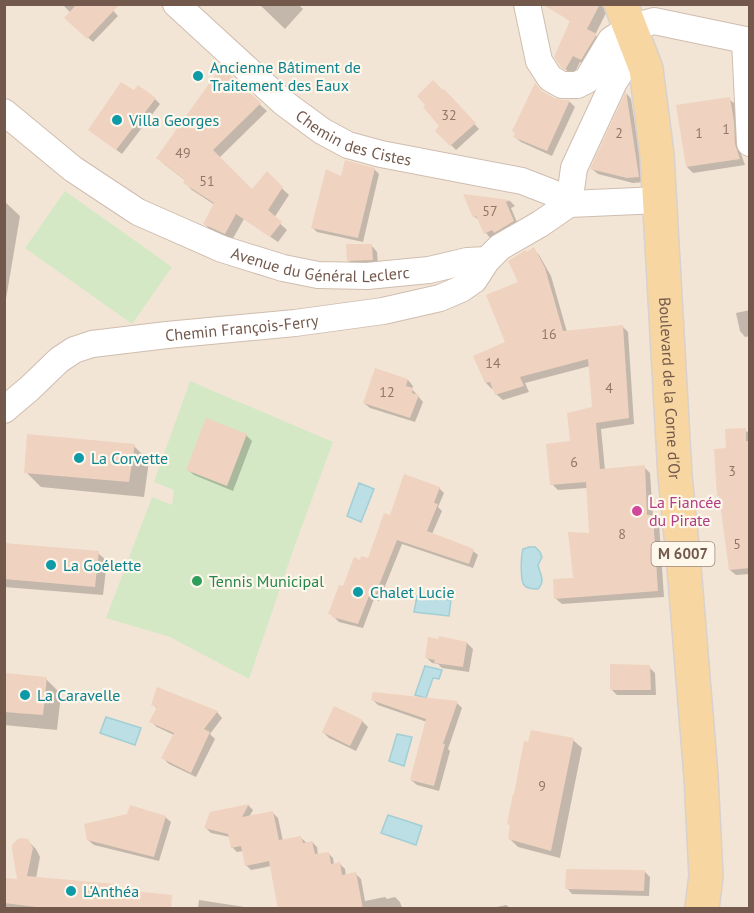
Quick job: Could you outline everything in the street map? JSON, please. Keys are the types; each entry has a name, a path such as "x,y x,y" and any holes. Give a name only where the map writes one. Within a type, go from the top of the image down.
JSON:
{"main road":[{"name":"Boulevard de la Corne d'Or","path":"640,22 657,155 675,476 701,776 706,876 702,909"}],"street":[{"name":"Chemin des Cistes","path":"176,4 285,104 322,131 348,145 392,156 522,181 553,193 569,204"},
{"path":"527,4 539,61 550,78 562,85 577,85 587,80 611,39 640,22 747,41 750,143"},
{"path":"569,204 574,168 614,82 626,63 640,22"},
{"name":"Avenue du Général Leclerc","path":"4,112 74,169 138,212 222,249 283,268 318,275 367,276 429,270 467,261 487,260"},
{"path":"487,260 500,247 569,204 660,200"},
{"name":"Chemin François-Ferry","path":"4,410 59,360 74,350 92,344 295,323 396,309 440,298 461,289 474,280 487,260"}],"shaded area":[{"path":"5,5 749,5 749,908 5,908"}],"green space":[{"path":"65,191 172,267 132,324 25,248"},
{"path":"190,381 333,442 249,679 170,637 106,618 152,497 172,505 174,490 154,482"}],"water":[{"path":"359,483 374,489 361,522 347,516"},
{"path":"535,547 542,557 538,565 542,580 538,589 527,587 523,582 522,552 523,549"},
{"path":"417,596 451,600 449,616 414,612"},
{"path":"425,666 442,670 439,679 433,678 426,698 415,695"},
{"path":"106,717 141,728 135,745 100,733"},
{"path":"397,734 412,737 404,766 389,761"},
{"path":"388,815 422,826 416,845 381,833"}],"building":[{"path":"77,4 120,4 87,39 64,18"},
{"path":"542,4 600,4 587,29 597,34 581,60 573,56 565,70 554,57 570,21"},
{"path":"221,67 261,103 213,150 252,189 267,171 283,187 268,210 282,222 270,237 236,214 225,234 203,224 214,203 183,183 185,180 156,158"},
{"path":"433,80 476,123 450,146 435,131 439,126 417,96"},
{"name":"Villa Georges","path":"121,82 134,90 138,85 156,98 116,150 88,130"},
{"path":"535,83 542,91 554,98 570,100 547,151 513,137 515,133 512,131"},
{"path":"626,91 639,177 627,178 590,169"},
{"path":"730,97 735,144 740,159 686,167 676,105"},
{"path":"345,160 375,168 358,238 311,228 326,169 341,176"},
{"path":"463,194 511,200 506,202 514,221 494,233 492,230 484,234 476,216 473,218"},
{"path":"346,244 372,244 373,260 347,261"},
{"path":"534,247 545,268 563,331 623,325 629,418 596,423 600,469 645,465 647,515 653,515 658,591 554,599 553,579 573,578 568,532 589,533 586,482 550,485 546,444 570,441 567,413 592,407 588,359 520,377 524,386 495,395 490,382 485,383 473,356 505,342 486,295 518,282 508,261"},
{"path":"375,368 408,379 406,386 413,388 412,393 419,395 410,418 363,403"},
{"path":"206,418 247,434 227,486 186,470"},
{"path":"746,428 746,441 750,441 750,568 729,570 719,496 717,496 714,449 726,448 725,429"},
{"name":"La Corvette","path":"27,434 135,444 129,482 24,473"},
{"path":"404,474 440,487 434,503 438,504 427,531 474,549 469,564 397,540 374,598 369,596 358,624 332,617 333,615 328,614 339,585 343,586 354,557 360,560 361,556 368,558 384,513 390,515"},
{"name":"La Goélette","path":"4,543 99,551 95,587 4,579"},
{"path":"439,636 467,642 463,667 434,663 435,660 425,658 428,637 438,639"},
{"path":"610,664 650,665 651,690 610,690"},
{"name":"La Caravelle","path":"4,673 47,677 43,715 4,712"},
{"path":"157,687 218,711 204,729 210,732 191,773 161,758 174,733 149,722 157,707 151,705"},
{"path":"373,692 458,701 443,744 445,744 434,786 410,780 426,719 371,700"},
{"path":"334,706 363,720 350,746 322,732"},
{"path":"531,730 574,738 551,851 508,839 510,825 507,824 524,741 528,742"},
{"path":"249,804 242,817 273,811 279,840 301,836 303,843 312,841 315,854 329,852 331,864 340,862 342,875 356,872 363,909 278,909 269,861 245,866 241,846 231,848 228,834 204,828 210,812"},
{"path":"130,805 166,816 154,857 87,840 84,824 127,814"},
{"name":"L'Anthéa","path":"22,838 28,839 33,848 27,876 114,884 114,889 172,895 171,909 52,909 4,903 4,878 17,879 12,845"},
{"path":"566,869 645,870 644,891 565,889"}],"place":[{"name":"Ancienne Bâtiment de Traitement des Eaux","path":"198,76"},
{"name":"Villa Georges","path":"117,120"},
{"name":"La Corvette","path":"79,458"},
{"name":"La Fiancée du Pirate","path":"637,511"},
{"name":"La Goélette","path":"51,565"},
{"name":"Tennis Municipal","path":"197,581"},
{"name":"Chalet Lucie","path":"358,592"},
{"name":"La Caravelle","path":"25,695"},
{"name":"L'Anthéa","path":"71,891"}]}
